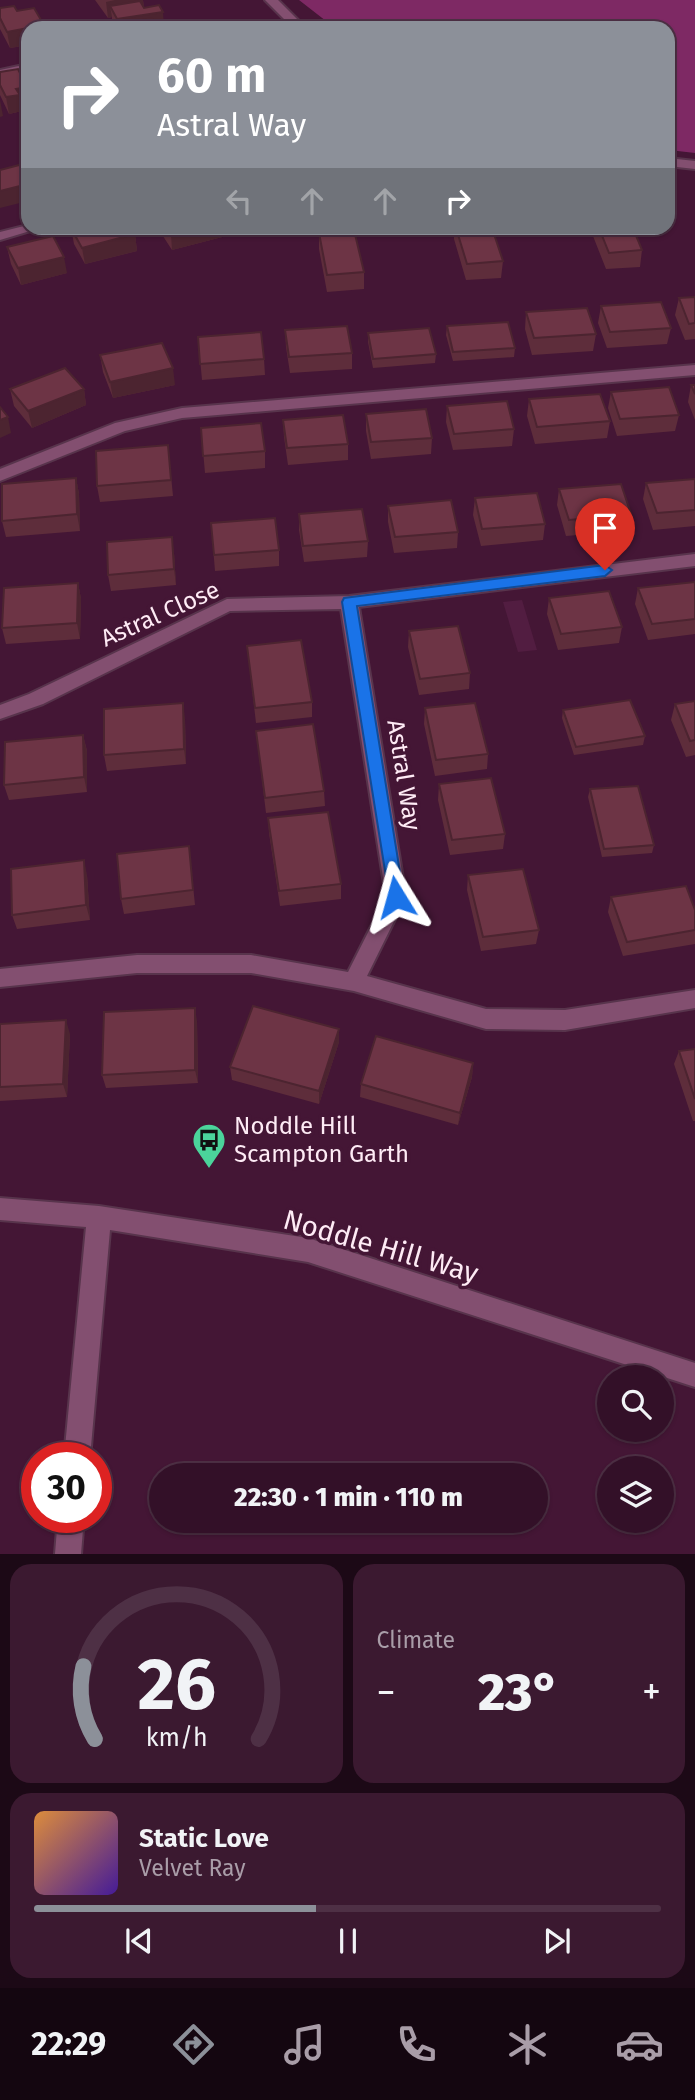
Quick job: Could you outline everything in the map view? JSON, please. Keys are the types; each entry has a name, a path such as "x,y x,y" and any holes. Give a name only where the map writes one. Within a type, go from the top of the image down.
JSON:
{"street":[{"path":"271,0 293,21"},
{"path":"0,74 21,70"},
{"path":"675,163 695,165"},
{"path":"0,236 21,231"},
{"path":"0,475 121,427 182,413 695,370"},
{"path":"349,602 695,560"},
{"name":"Astral Close","path":"0,712 36,699 227,605 349,602"},
{"name":"Astral Way","path":"349,602 396,897 354,982"},
{"path":"0,978 137,964 251,964 354,982 486,1019 565,1020 695,999"},
{"name":"Noddle Hill Way","path":"0,1209 99,1217 309,1250 695,1376"},
{"path":"78,1442 99,1217"},
{"path":"68,1554 70,1533"}],"shaded area":[{"path":"299,0 695,0 695,153 675,151 675,21 326,21"},
{"path":"522,600 537,650 518,652 503,602"}],"building":[{"path":"140,1 144,8 159,5 163,12 117,19 110,6"},
{"path":"14,6 17,11 34,8 42,21 21,21 21,29 7,32 0,18 0,8"},
{"path":"18,69 21,88 16,89 20,95 6,97 0,85 0,72"},
{"path":"21,165 21,186 0,191 0,170"},
{"path":"75,235 131,235 82,248"},
{"path":"319,235 355,235 364,272 327,275"},
{"path":"458,235 494,235 503,261 467,264"},
{"path":"602,235 636,235 642,250 609,253"},
{"path":"53,236 64,257 18,268 7,247"},
{"path":"695,297 695,323 689,324 679,298"},
{"path":"661,302 671,328 610,332 601,306"},
{"path":"587,308 596,334 534,338 526,312"},
{"path":"508,322 515,348 453,352 447,326"},
{"path":"347,326 352,353 289,357 285,330"},
{"path":"429,328 436,354 373,359 368,333"},
{"path":"261,332 264,359 200,364 198,337"},
{"path":"162,343 173,368 110,382 100,355"},
{"path":"65,368 84,389 28,411 10,389"},
{"path":"669,387 679,415 620,419 611,392"},
{"path":"600,394 610,421 537,427 529,399"},
{"path":"507,401 514,429 454,434 447,406"},
{"path":"0,407 8,417 0,420"},
{"path":"426,409 432,438 371,442 366,414"},
{"path":"343,415 348,444 287,448 283,420"},
{"path":"261,423 265,451 203,456 201,428"},
{"path":"168,445 171,480 97,486 96,451"},
{"path":"76,478 77,514 2,521 2,484"},
{"path":"695,479 695,510 657,513 646,483"},
{"path":"621,484 631,514 569,520 559,489"},
{"path":"537,493 545,524 482,529 475,498"},
{"path":"451,500 458,532 395,537 388,506"},
{"path":"362,509 368,541 303,546 299,514"},
{"path":"275,518 279,550 214,555 211,523"},
{"path":"172,537 174,569 108,575 107,542"},
{"path":"695,582 695,619 652,624 638,588"},
{"path":"78,583 77,623 2,628 4,588"},
{"path":"609,591 622,627 561,634 549,598"},
{"path":"458,626 470,673 420,679 409,631"},
{"path":"301,640 312,702 255,708 247,646"},
{"path":"630,700 645,736 576,747 563,710"},
{"path":"695,701 695,740 690,741 675,704"},
{"path":"183,703 184,749 104,755 104,709"},
{"path":"475,703 488,754 436,760 425,708"},
{"path":"313,724 324,791 265,798 256,731"},
{"path":"83,735 84,777 4,785 5,742"},
{"path":"491,778 505,834 452,840 439,784"},
{"path":"638,786 654,845 604,849 590,789"},
{"path":"328,812 341,884 279,891 268,818"},
{"path":"189,846 193,890 121,899 117,854"},
{"path":"84,860 86,905 12,915 11,869"},
{"path":"523,869 539,930 483,937 468,875"},
{"path":"686,886 695,910 695,930 627,942 611,897"},
{"path":"253,1006 339,1029 319,1091 230,1067"},
{"path":"195,1008 195,1070 102,1075 104,1012"},
{"path":"66,1020 63,1084 0,1087 0,1024"},
{"path":"376,1036 473,1063 460,1113 361,1084"},
{"path":"695,1049 695,1099 679,1051"}],"place":[{"name":"Noddle Hill Scampton Garth","path":"209,1170"}],"route":[{"path":"396,897 377,760 357,665 349,602 605,570"}]}
